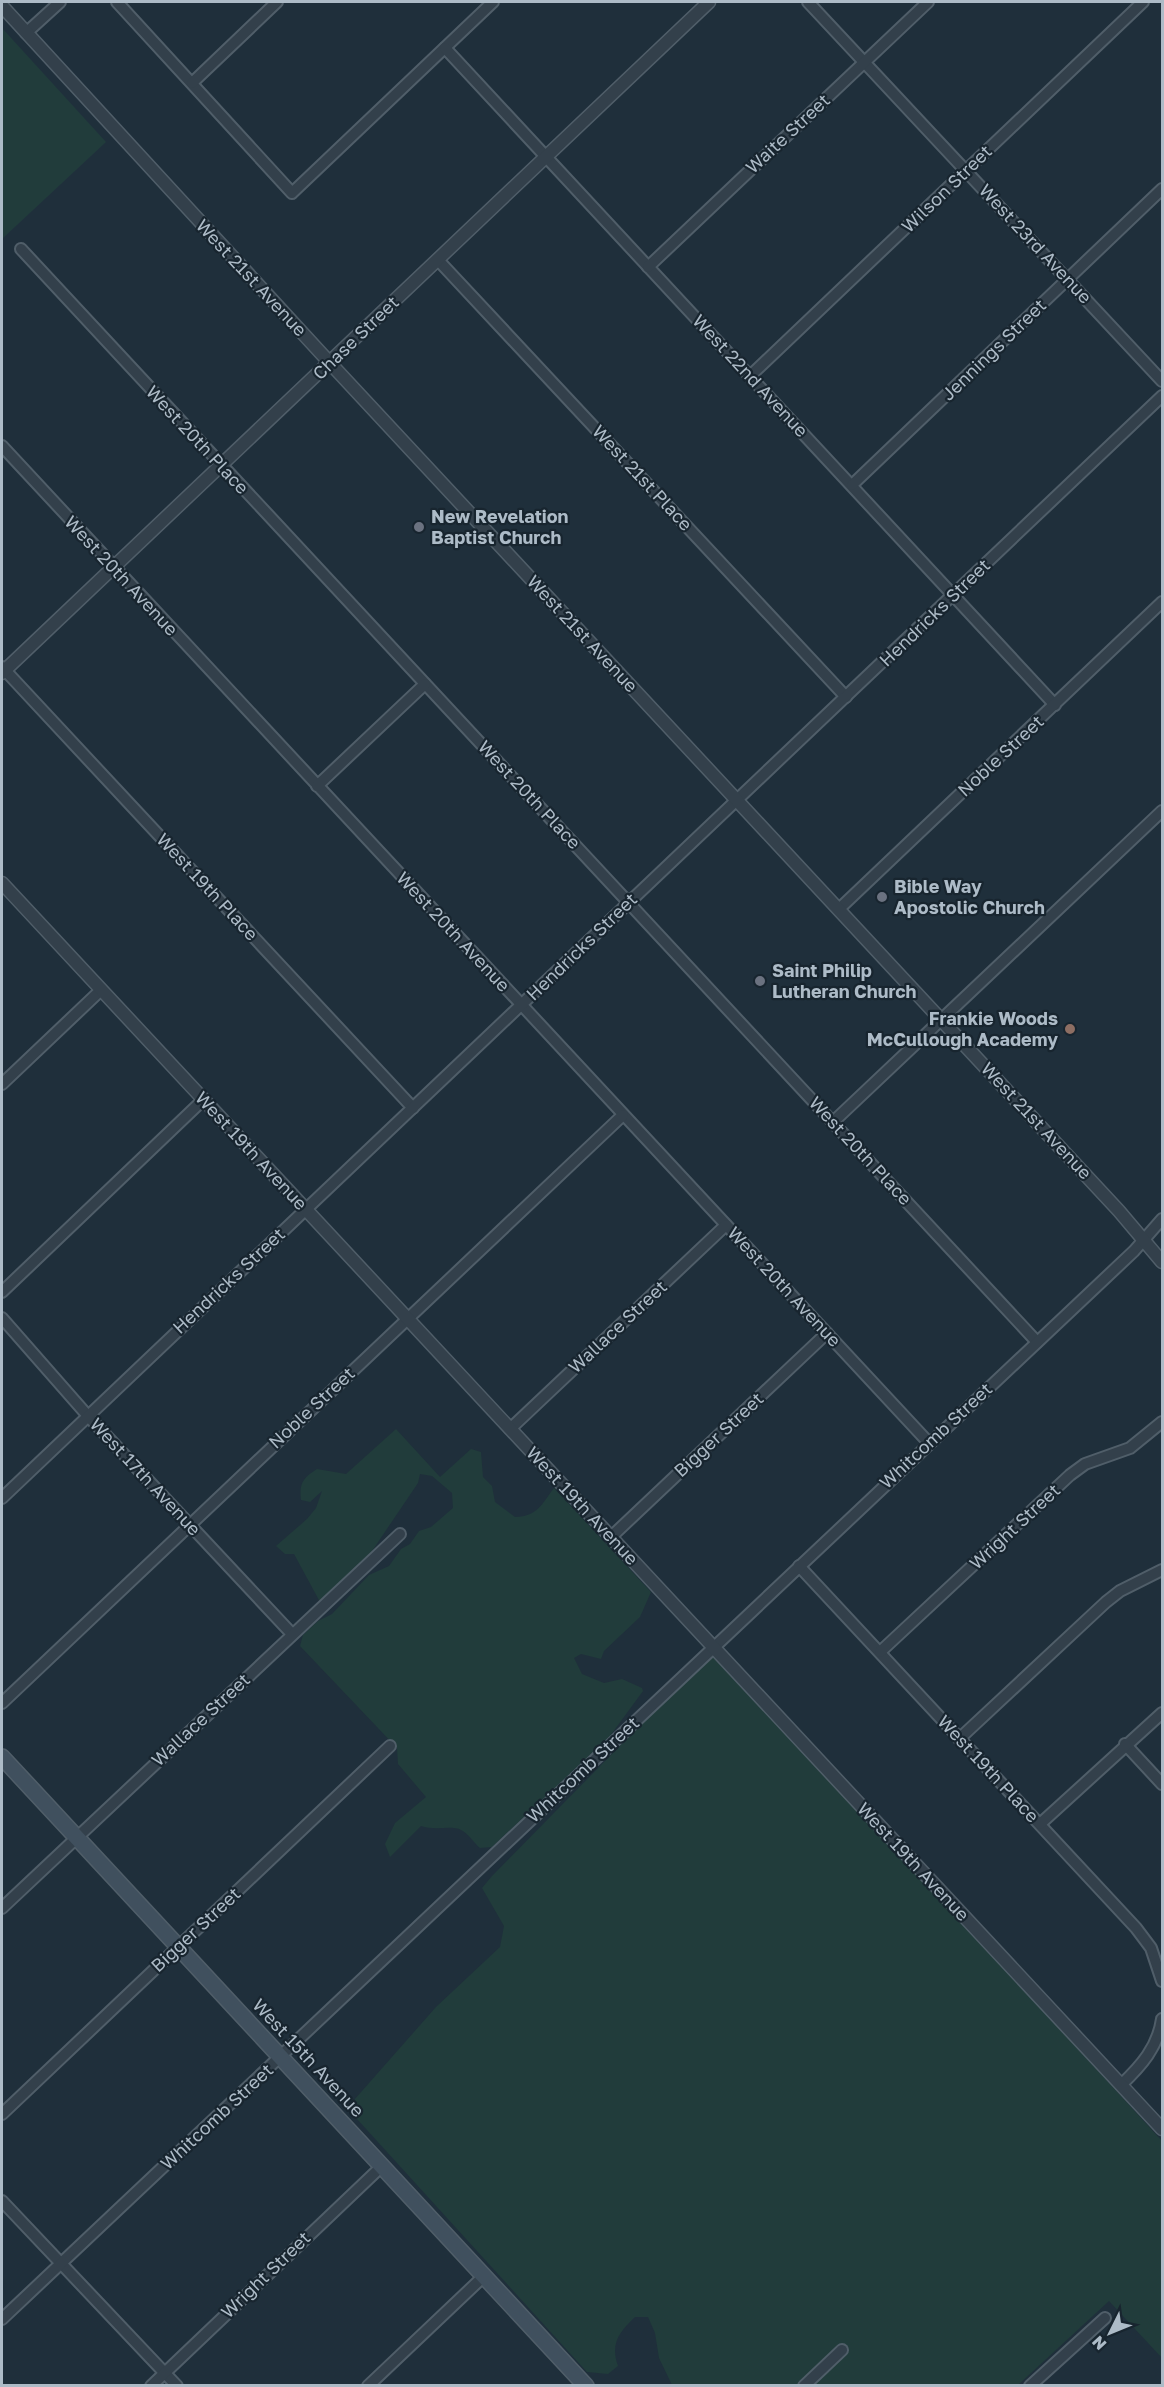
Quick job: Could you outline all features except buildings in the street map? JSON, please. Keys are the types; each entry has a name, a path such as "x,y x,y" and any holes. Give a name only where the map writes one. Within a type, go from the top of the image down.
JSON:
{"main road":[{"name":"West 15th Avenue","path":"2,1757 585,2385"}],"street":[{"path":"26,33 60,2"},
{"path":"117,2 292,193 493,2"},
{"path":"192,83 277,2"},
{"name":"Chase Street","path":"2,670 330,363 709,2"},
{"name":"West 23rd Avenue","path":"808,2 1162,381"},
{"name":"Waite Street","path":"648,267 928,2"},
{"name":"Wilson Street","path":"750,376 1143,2"},
{"name":"West 21st Avenue","path":"2,6 330,363 839,909 1162,1262"},
{"name":"West 22nd Avenue","path":"445,48 1054,705"},
{"name":"Jennings Street","path":"852,485 1162,189"},
{"name":"West 20th Place","path":"21,249 1037,1342"},
{"name":"West 21st Place","path":"438,260 846,697"},
{"name":"Hendricks Street","path":"2,1497 522,1006 1162,396"},
{"name":"West 20th Avenue","path":"2,446 929,1443"},
{"name":"Noble Street","path":"839,909 1162,602"},
{"name":"West 19th Place","path":"2,670 413,1108"},
{"path":"317,786 426,684"},
{"path":"833,1122 1162,811"},
{"name":"West 19th Avenue","path":"2,883 1162,2129"},
{"path":"2,1084 101,990"},
{"path":"2,1292 203,1100"},
{"name":"Noble Street","path":"2,1703 623,1114"},
{"name":"Whitcomb Street","path":"2,2319 1037,1342 1162,1220"},
{"name":"Wallace Street","path":"510,1429 726,1225"},
{"name":"West 17th Avenue","path":"2,1318 88,1416 292,1634"},
{"name":"Bigger Street","path":"611,1537 827,1333"},
{"name":"Wright Street","path":"880,1652 1070,1475 1085,1464 1130,1448 1161,1426"},
{"name":"Wallace Street","path":"2,1908 400,1534"},
{"name":"West 19th Place","path":"799,1566 1144,1938 1157,1959 1162,1980"},
{"path":"959,1739 1113,1596 1162,1570"},
{"path":"1040,1824 1125,1744 1162,1713"},
{"path":"1125,1744 1162,1784"},
{"name":"Bigger Street","path":"2,2114 390,1746"},
{"path":"1122,2085 1145,2060 1158,2036 1162,2019"},
{"name":"Wright Street","path":"151,2385 382,2166"},
{"path":"2,2202 177,2385"},
{"path":"368,2385 484,2276"},
{"path":"1030,2385 1105,2318"},
{"path":"804,2385 842,2350"}],"green space":[{"path":"2,28 106,142 2,239"},
{"path":"396,1429 440,1477 471,1449 481,1452 483,1477 492,1486 495,1502 515,1517 534,1512 554,1488 651,1592 640,1617 604,1651 601,1659 581,1654 574,1658 582,1674 604,1683 622,1679 642,1688 643,1691 610,1736 492,1847 480,1848 461,1830 421,1826 390,1857 385,1844 395,1823 426,1797 398,1764 397,1748 300,1646 303,1635 318,1621 332,1614 369,1575 389,1566 401,1549 410,1544 419,1531 431,1527 453,1508 452,1493 432,1476 420,1474 418,1483 370,1554 320,1602 294,1554 285,1554 276,1546 316,1508 322,1491 310,1502 301,1500 301,1485 308,1475 317,1469 346,1474"},
{"path":"712,1656 942,1900 1162,2141 1162,2358 1109,2301 1018,2385 672,2385 659,2358 655,2333 648,2317 635,2317 620,2333 615,2351 618,2366 608,2374 587,2372 347,2108 436,2007 500,1947 504,1926 482,1888 665,1700"}],"place":[{"name":"New Revelation Baptist Church","path":"419,527"},
{"name":"Bible Way Apostolic Church","path":"882,897"},
{"name":"Saint Philip Lutheran Church","path":"760,981"},
{"name":"Frankie Woods McCullough Academy","path":"1070,1029"}]}
